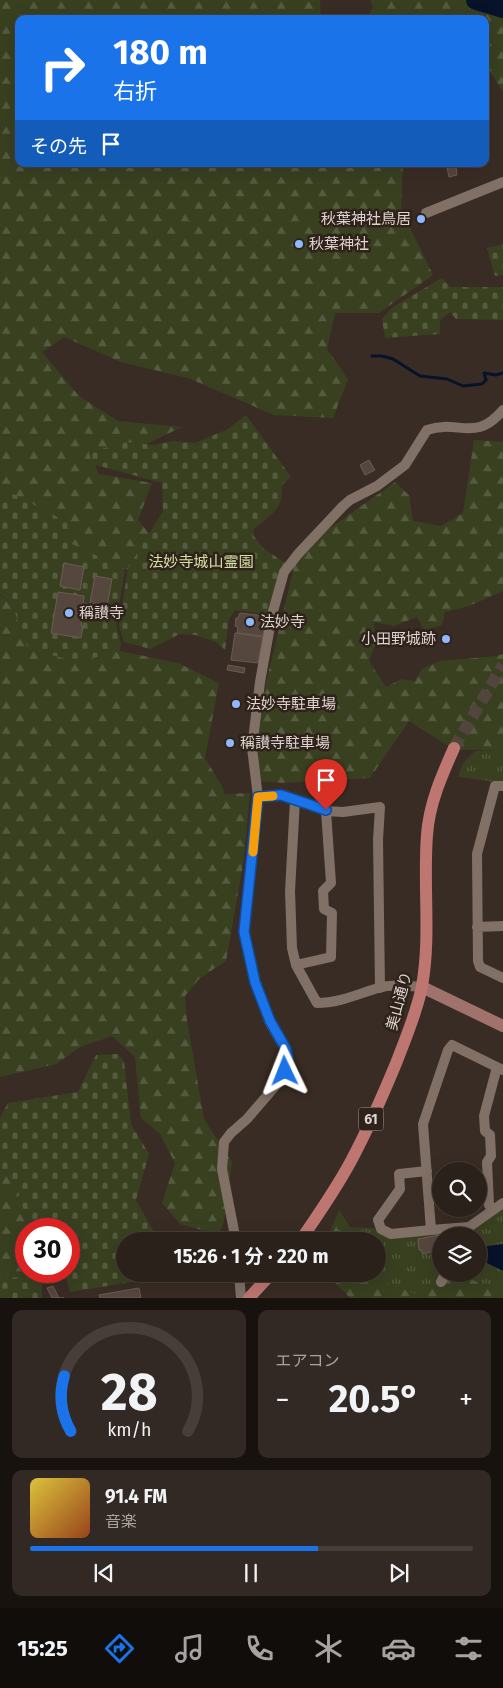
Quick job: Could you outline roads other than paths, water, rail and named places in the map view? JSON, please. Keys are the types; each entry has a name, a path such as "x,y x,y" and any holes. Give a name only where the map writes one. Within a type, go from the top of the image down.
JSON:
{"main road":[{"name":"美山通り","path":"306,1232 351,1161 409,1031 422,987 428,922 427,832 438,786 454,748"},
{"path":"249,1298 264,1282"}],"street":[{"path":"426,213 503,182"},
{"path":"234,1232 222,1169 224,1142 278,1084 285,1071 288,1058 286,1049 270,1021 255,982 244,932 258,797 252,754 254,728 272,615 281,581 288,565 343,506 350,500 377,486 406,465 427,430 443,427 472,429 486,426 503,410"},
{"path":"503,786 495,786 477,854 478,961 480,967 503,978"},
{"path":"258,797 281,795 326,810 344,812 380,807 378,840 380,988"},
{"path":"295,800 290,899 292,948 296,965 317,1003 342,1000 380,988 397,986 422,987 503,1026"},
{"path":"296,965 331,956 332,913 324,909 323,891 331,883 326,810"},
{"path":"477,927 503,926"},
{"path":"427,1171 399,1174 400,1189 378,1220 381,1229 391,1234 432,1230 427,1171 423,1124 448,1050 452,1045 500,1069 484,1116 485,1131 490,1135 491,1156 487,1162 492,1210"},
{"path":"469,1227 503,1204"},
{"path":"240,1282 241,1298"}],"water":[{"path":"503,1244 503,1271 487,1263 487,1246"}],"waterway":[{"path":"476,0 503,8"},
{"path":"372,356 393,359 420,376 447,379 463,386 482,384 486,380 484,373 496,375 503,373"}],"tunnel":[{"path":"454,748 503,665"}],"place":[{"name":"秋葉神社鳥居","path":"421,219"},
{"name":"秋葉神社","path":"299,244"},
{"name":"稱讃寺","path":"69,613"},
{"name":"法妙寺","path":"250,622"},
{"name":"小田野城跡","path":"446,639"},
{"name":"法妙寺駐車場","path":"236,704"},
{"name":"稱讃寺駐車場","path":"230,743"}],"park label":[{"name":"法妙寺城山霊園","path":"201,562"}]}
